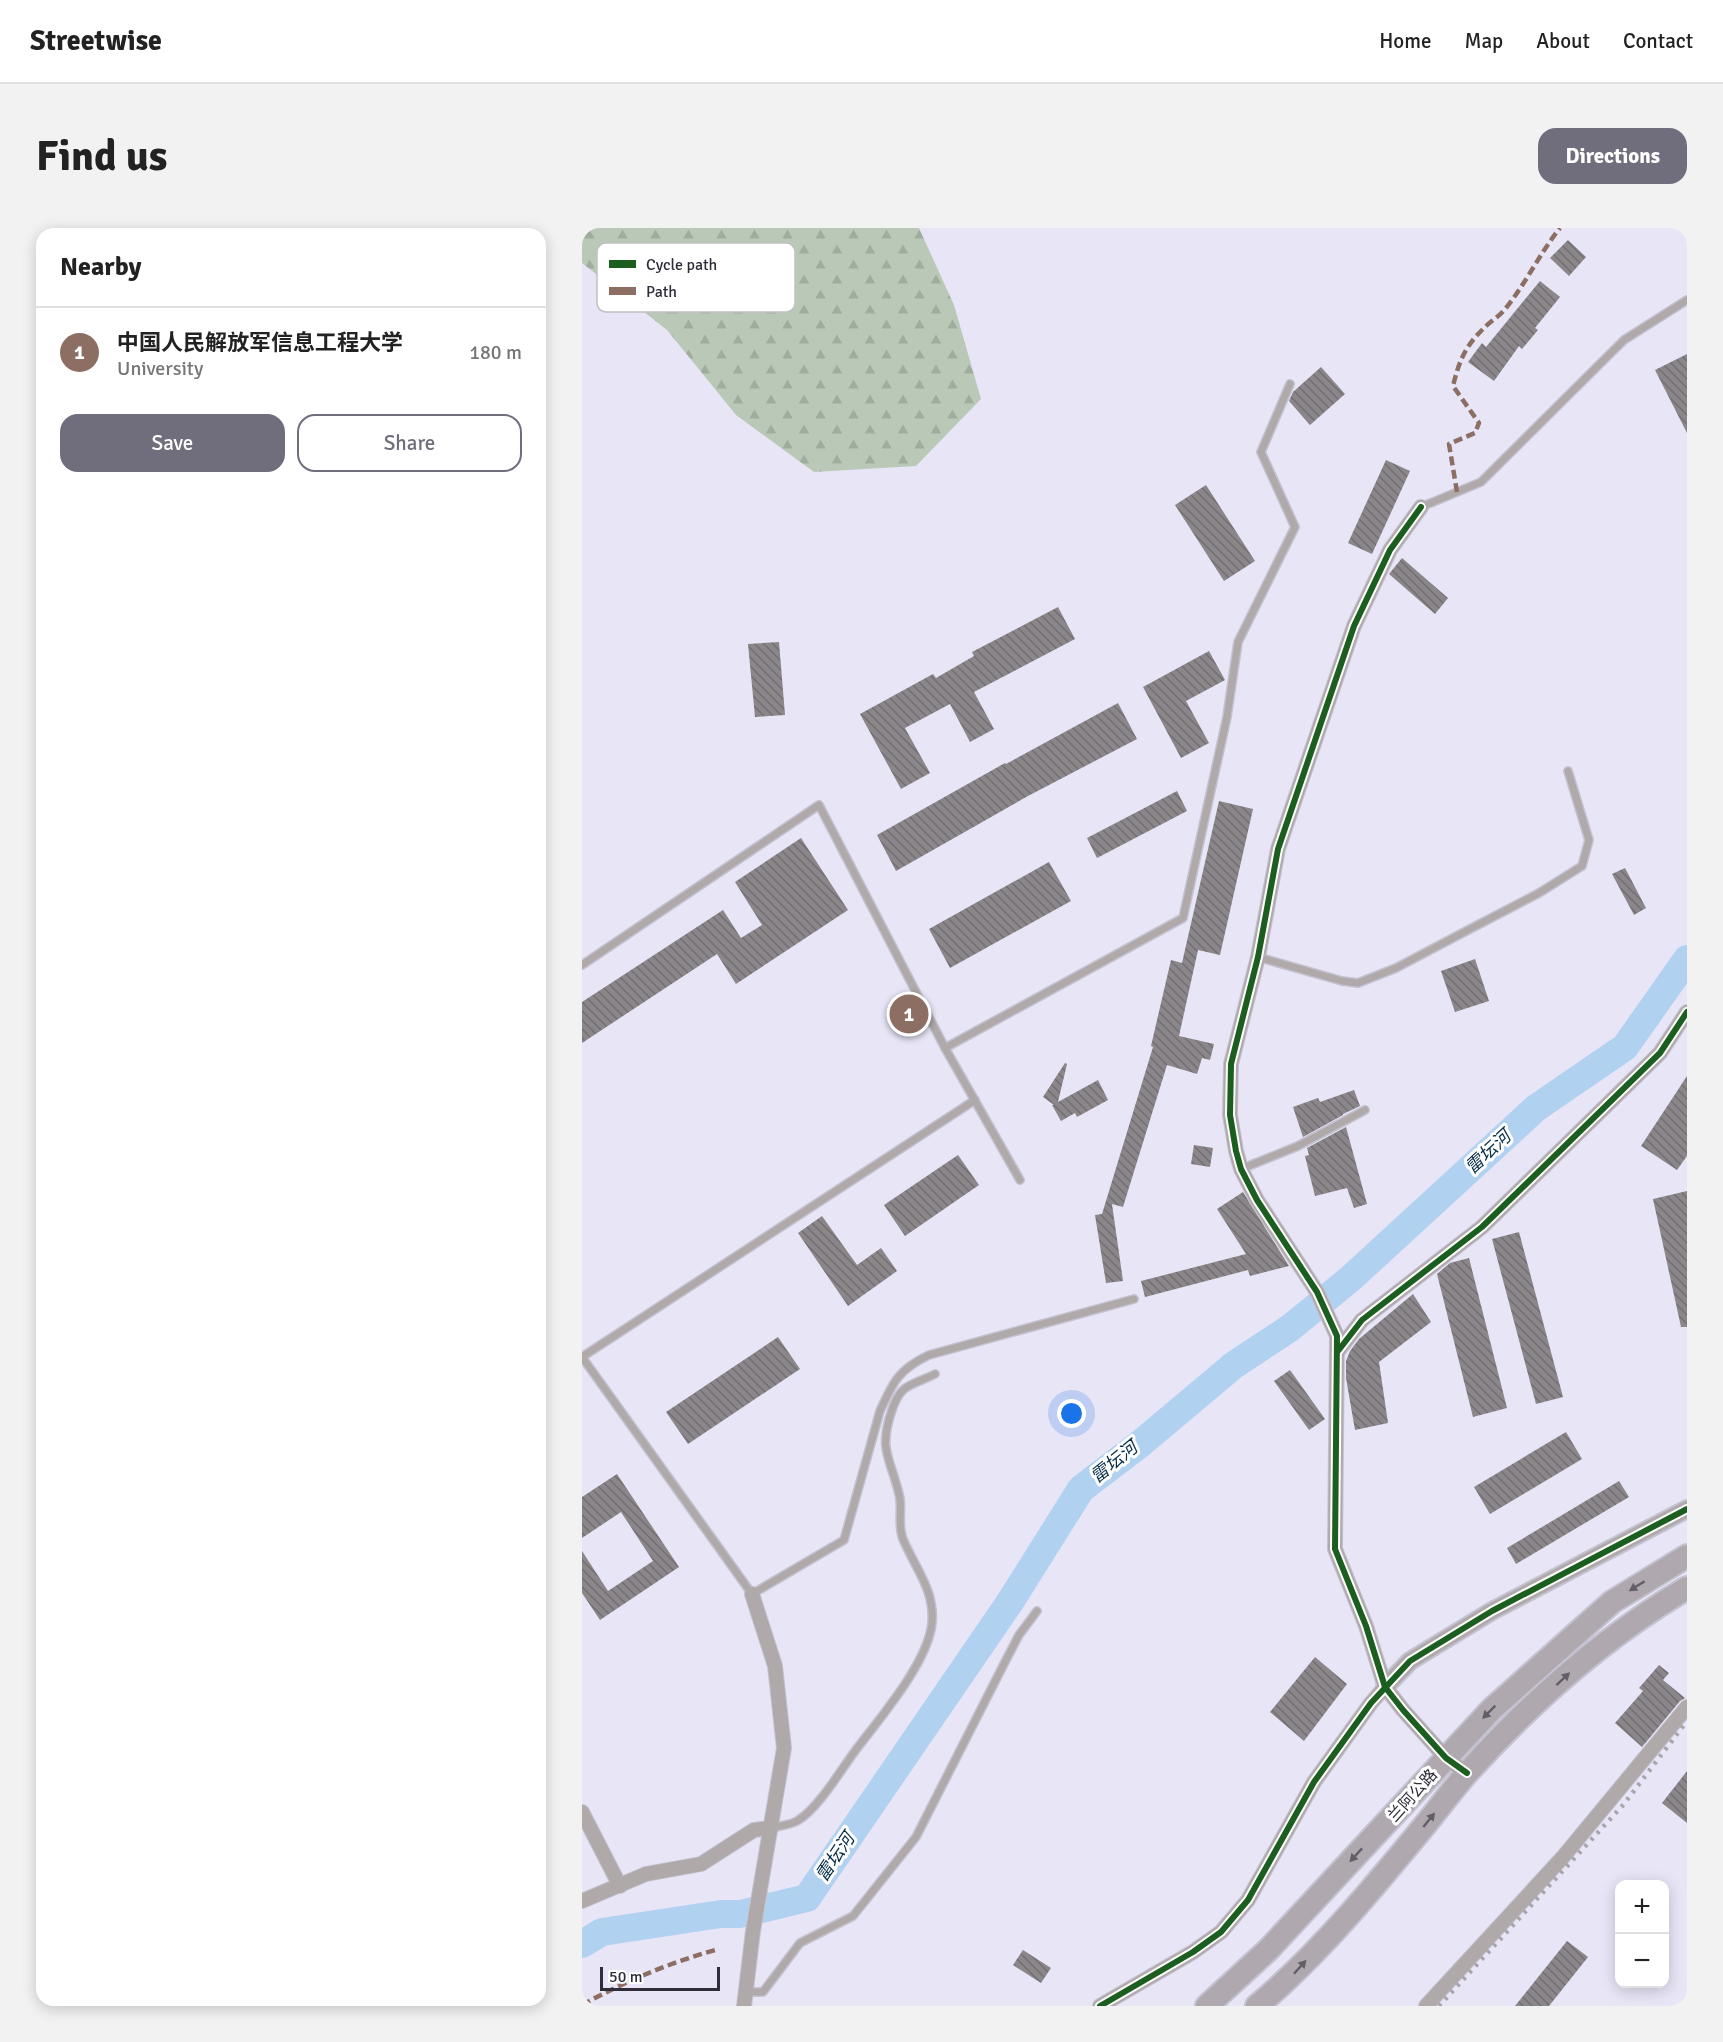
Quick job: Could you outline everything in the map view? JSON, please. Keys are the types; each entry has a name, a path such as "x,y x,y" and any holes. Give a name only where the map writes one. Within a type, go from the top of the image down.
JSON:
{"highway":[{"name":"兰阿公路","path":"1207,2006 1269,1948 1491,1710 1612,1602 1687,1556"},
{"name":"兰阿公路","path":"1257,2006 1288,1980 1372,1888 1467,1773 1520,1718 1579,1664 1643,1614 1687,1588"}],"street":[{"path":"1421,507 1389,550 1354,626 1278,849 1257,957 1231,1064 1230,1115 1241,1169 1257,1200 1317,1292 1337,1336 1335,1549 1366,1626 1385,1687 1402,1710 1446,1758 1467,1773"},
{"path":"1338,1351 1362,1320 1482,1227 1660,1053 1687,1012"},
{"path":"1100,2006 1193,1952 1221,1932 1248,1900 1314,1782 1371,1703 1410,1661 1492,1611 1687,1509"},
{"path":"745,1999 753,1930 784,1748 775,1666 752,1594"},
{"path":"1426,2006 1563,1857 1687,1707"},
{"path":"582,1812 620,1886"},
{"path":"582,1901 646,1874 701,1864 754,1830 771,1828"}],"lane":[{"path":"1421,507 1481,482 1624,340 1687,300"},
{"path":"945,1048 1183,918 1227,717 1238,642 1295,527 1261,452 1290,384"},
{"path":"1257,957 1342,981 1358,983 1396,968 1539,893 1582,866 1589,840 1568,771"},
{"path":"582,965 819,805 945,1048 1020,1180"},
{"path":"975,1100 582,1357 752,1594 844,1540 880,1412 901,1373 911,1363 929,1354 1134,1299"},
{"path":"1241,1169 1298,1146 1365,1110"},
{"path":"771,1828 797,1821 816,1804 897,1694 925,1651 931,1635 933,1615 931,1600 924,1578 901,1532 900,1496 886,1455 885,1443 894,1403 902,1390 935,1374"},
{"path":"745,1999 763,1992 800,1943 853,1916 916,1837 1019,1635 1037,1611"}],"green space":[{"path":"582,228 919,228 954,305 981,399 916,466 814,472 736,415 667,330 644,312 795,312 795,243 597,243 597,275 582,263"}],"building":[{"path":"1568,240 1586,257 1569,276 1550,258"},
{"path":"1540,281 1560,297 1535,328 1538,330 1522,349 1519,346 1494,381 1468,362 1482,343 1486,347"},
{"path":"1687,354 1687,433 1655,370"},
{"path":"1321,367 1345,394 1310,425 1289,401 1293,392"},
{"path":"1386,460 1410,471 1372,554 1348,543"},
{"path":"1206,485 1255,561 1224,581 1175,505"},
{"path":"1402,558 1448,598 1435,614 1389,574"},
{"path":"1058,607 1075,639 974,692 994,729 970,742 950,704 905,728 930,773 901,789 860,714 933,674 936,678 974,656 972,652"},
{"path":"779,642 785,715 755,717 748,644"},
{"path":"1209,651 1225,680 1186,701 1209,743 1181,758 1143,687"},
{"path":"1118,703 1137,739 1028,796 896,871 877,835"},
{"path":"1177,791 1187,811 1097,858 1087,838"},
{"path":"1219,801 1253,809 1220,955 1198,950 1179,1036 1214,1044 1210,1060 1202,1058 1197,1074 1167,1065 1123,1207 1112,1204 1123,1281 1106,1283 1095,1215 1102,1214 1153,1047 1151,1046 1171,960 1182,963"},
{"path":"801,838 848,910 736,984 717,954 582,1043 582,1002 723,910 741,938 762,925 735,882"},
{"path":"1049,862 1071,901 950,968 929,929"},
{"path":"1625,868 1646,908 1634,915 1612,874"},
{"path":"1475,959 1489,1001 1455,1012 1441,971"},
{"path":"1065,1063 1067,1064 1058,1102 1098,1080 1108,1100 1077,1117 1075,1113 1061,1121 1052,1105 1054,1105 1043,1097"},
{"path":"1687,1076 1687,1156 1677,1170 1641,1146"},
{"path":"1354,1090 1360,1106 1303,1137 1293,1107 1318,1098 1320,1102"},
{"path":"1346,1127 1367,1204 1354,1208 1347,1188 1315,1196 1305,1156 1309,1155 1307,1148"},
{"path":"1194,1145 1213,1148 1210,1167 1191,1164"},
{"path":"958,1155 979,1185 905,1236 884,1205"},
{"path":"1687,1191 1687,1327 1681,1327 1653,1199"},
{"path":"1243,1192 1289,1266 1250,1276 1248,1270 1145,1297 1141,1281 1246,1254 1217,1209"},
{"path":"822,1216 857,1265 881,1248 897,1271 848,1306 798,1233"},
{"path":"1519,1232 1563,1397 1536,1404 1492,1239"},
{"path":"1469,1258 1507,1408 1473,1417 1437,1274 1450,1263"},
{"path":"1413,1294 1431,1322 1379,1362 1388,1423 1355,1430 1346,1378 1346,1361 1350,1351 1359,1339"},
{"path":"778,1337 800,1369 688,1444 666,1412"},
{"path":"1290,1370 1325,1419 1309,1430 1274,1381"},
{"path":"1566,1432 1582,1459 1490,1514 1474,1487"},
{"path":"617,1474 679,1567 600,1620 582,1593 582,1551 608,1591 653,1561 621,1512 582,1538 582,1497"},
{"path":"1619,1481 1629,1497 1516,1564 1507,1548"},
{"path":"1315,1657 1347,1684 1304,1741 1270,1712"},
{"path":"1659,1665 1669,1673 1663,1680 1685,1698 1642,1747 1615,1723 1643,1691 1639,1688"},
{"path":"1687,1771 1687,1823 1662,1803"},
{"path":"1567,1941 1588,1957 1549,2006 1515,2006"},
{"path":"1023,1950 1051,1968 1041,1983 1013,1965"}],"waterway":[{"name":"雷坛河","path":"582,1944 602,1932 721,1914 740,1914 807,1898 1010,1602 1081,1489 1140,1444 1234,1365 1290,1328 1350,1279 1536,1108 1625,1047 1687,959"}],"railway":[{"path":"1439,2006 1624,1804 1687,1721"}],"marked path":[{"path":"1457,492 1449,444 1475,433 1479,423 1453,386 1460,362 1466,349 1513,298 1560,228"},
{"path":"582,2005 649,1973 719,1949"}],"cycle path":[{"path":"1421,507 1390,550 1354,626 1278,849 1258,957 1231,1064 1230,1115 1241,1169 1257,1200 1317,1292 1337,1336 1335,1549 1366,1626 1385,1687 1446,1758 1467,1773"},
{"path":"1338,1351 1362,1320 1482,1227 1660,1053 1687,1012"},
{"path":"1100,2006 1193,1952 1221,1932 1248,1900 1314,1782 1371,1703 1410,1661 1492,1611 1687,1509"}],"place":[{"name":"中国人民解放军信息工程大学","path":"909,1014"}]}
